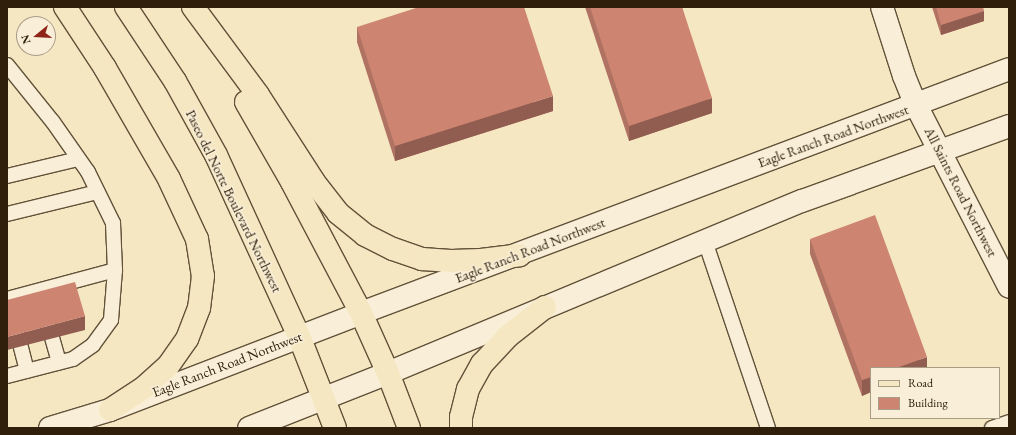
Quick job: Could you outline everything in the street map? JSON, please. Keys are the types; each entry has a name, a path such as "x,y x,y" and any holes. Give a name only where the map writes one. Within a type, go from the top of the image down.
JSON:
{"main road":[{"path":"65,7 105,68 169,179 197,239 203,276 199,308 187,340 168,366 145,387 110,410"},
{"name":"Paseo del Norte Boulevard Northwest","path":"126,7 175,81 216,155 299,336 335,428"},
{"path":"188,7 228,69 292,182 361,313 388,373 409,428"},
{"path":"193,7 258,95 314,182 338,213 365,235 393,250 422,258 451,261 481,260 520,255"},
{"path":"461,428 461,417 468,389 482,364 508,336 545,308"}],"street":[{"name":"All Saints Road Northwest","path":"882,7 904,76 916,105 1009,287"},
{"name":"Eagle Ranch Road Northwest","path":"50,428 110,410 299,336 520,255 1009,69"},
{"path":"249,428 388,373 802,200 940,152 1009,126"}],"lane":[{"path":"7,66 53,122 88,172 113,223 115,270 111,320 93,345 73,358 7,376"},
{"path":"7,176 78,159"},
{"path":"7,214 97,192"},
{"path":"705,241 768,428"},
{"path":"27,371 8,299 115,270"},
{"path":"40,291 59,362"},
{"path":"992,428 1009,422"}],"building":[{"path":"419,7 524,7 553,96 395,146 357,27"},
{"path":"590,7 682,7 712,98 629,126"},
{"path":"936,7 983,7 984,11 941,25"},
{"path":"875,215 927,357 899,367 870,367 870,377 862,380 810,239"},
{"path":"75,282 85,316 7,337 7,300"}]}
